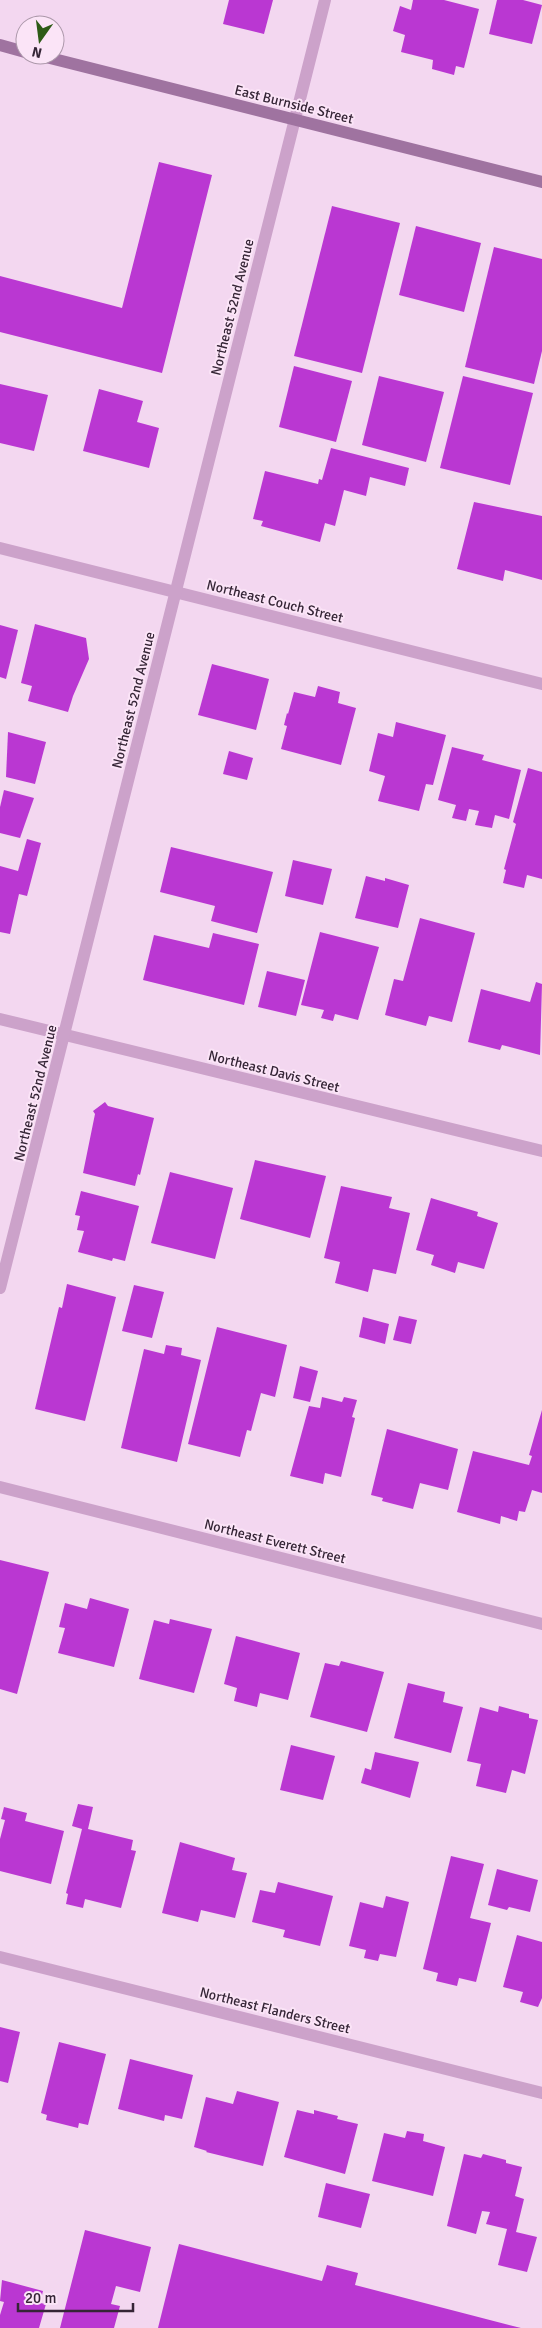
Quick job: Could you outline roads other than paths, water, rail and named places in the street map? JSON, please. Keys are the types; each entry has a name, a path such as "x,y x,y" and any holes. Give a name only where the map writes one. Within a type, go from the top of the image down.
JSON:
{"main road":[{"path":"0,45 15,49"},
{"name":"East Burnside Street","path":"65,62 542,182"}],"street":[{"name":"Northeast 52nd Avenue","path":"0,1288 325,0"},
{"name":"Northeast Couch Street","path":"0,548 542,684"},
{"name":"Northeast Davis Street","path":"0,1019 542,1151"},
{"name":"Northeast Everett Street","path":"0,1486 542,1624"},
{"name":"Northeast Flanders Street","path":"0,1957 542,2093"}]}
